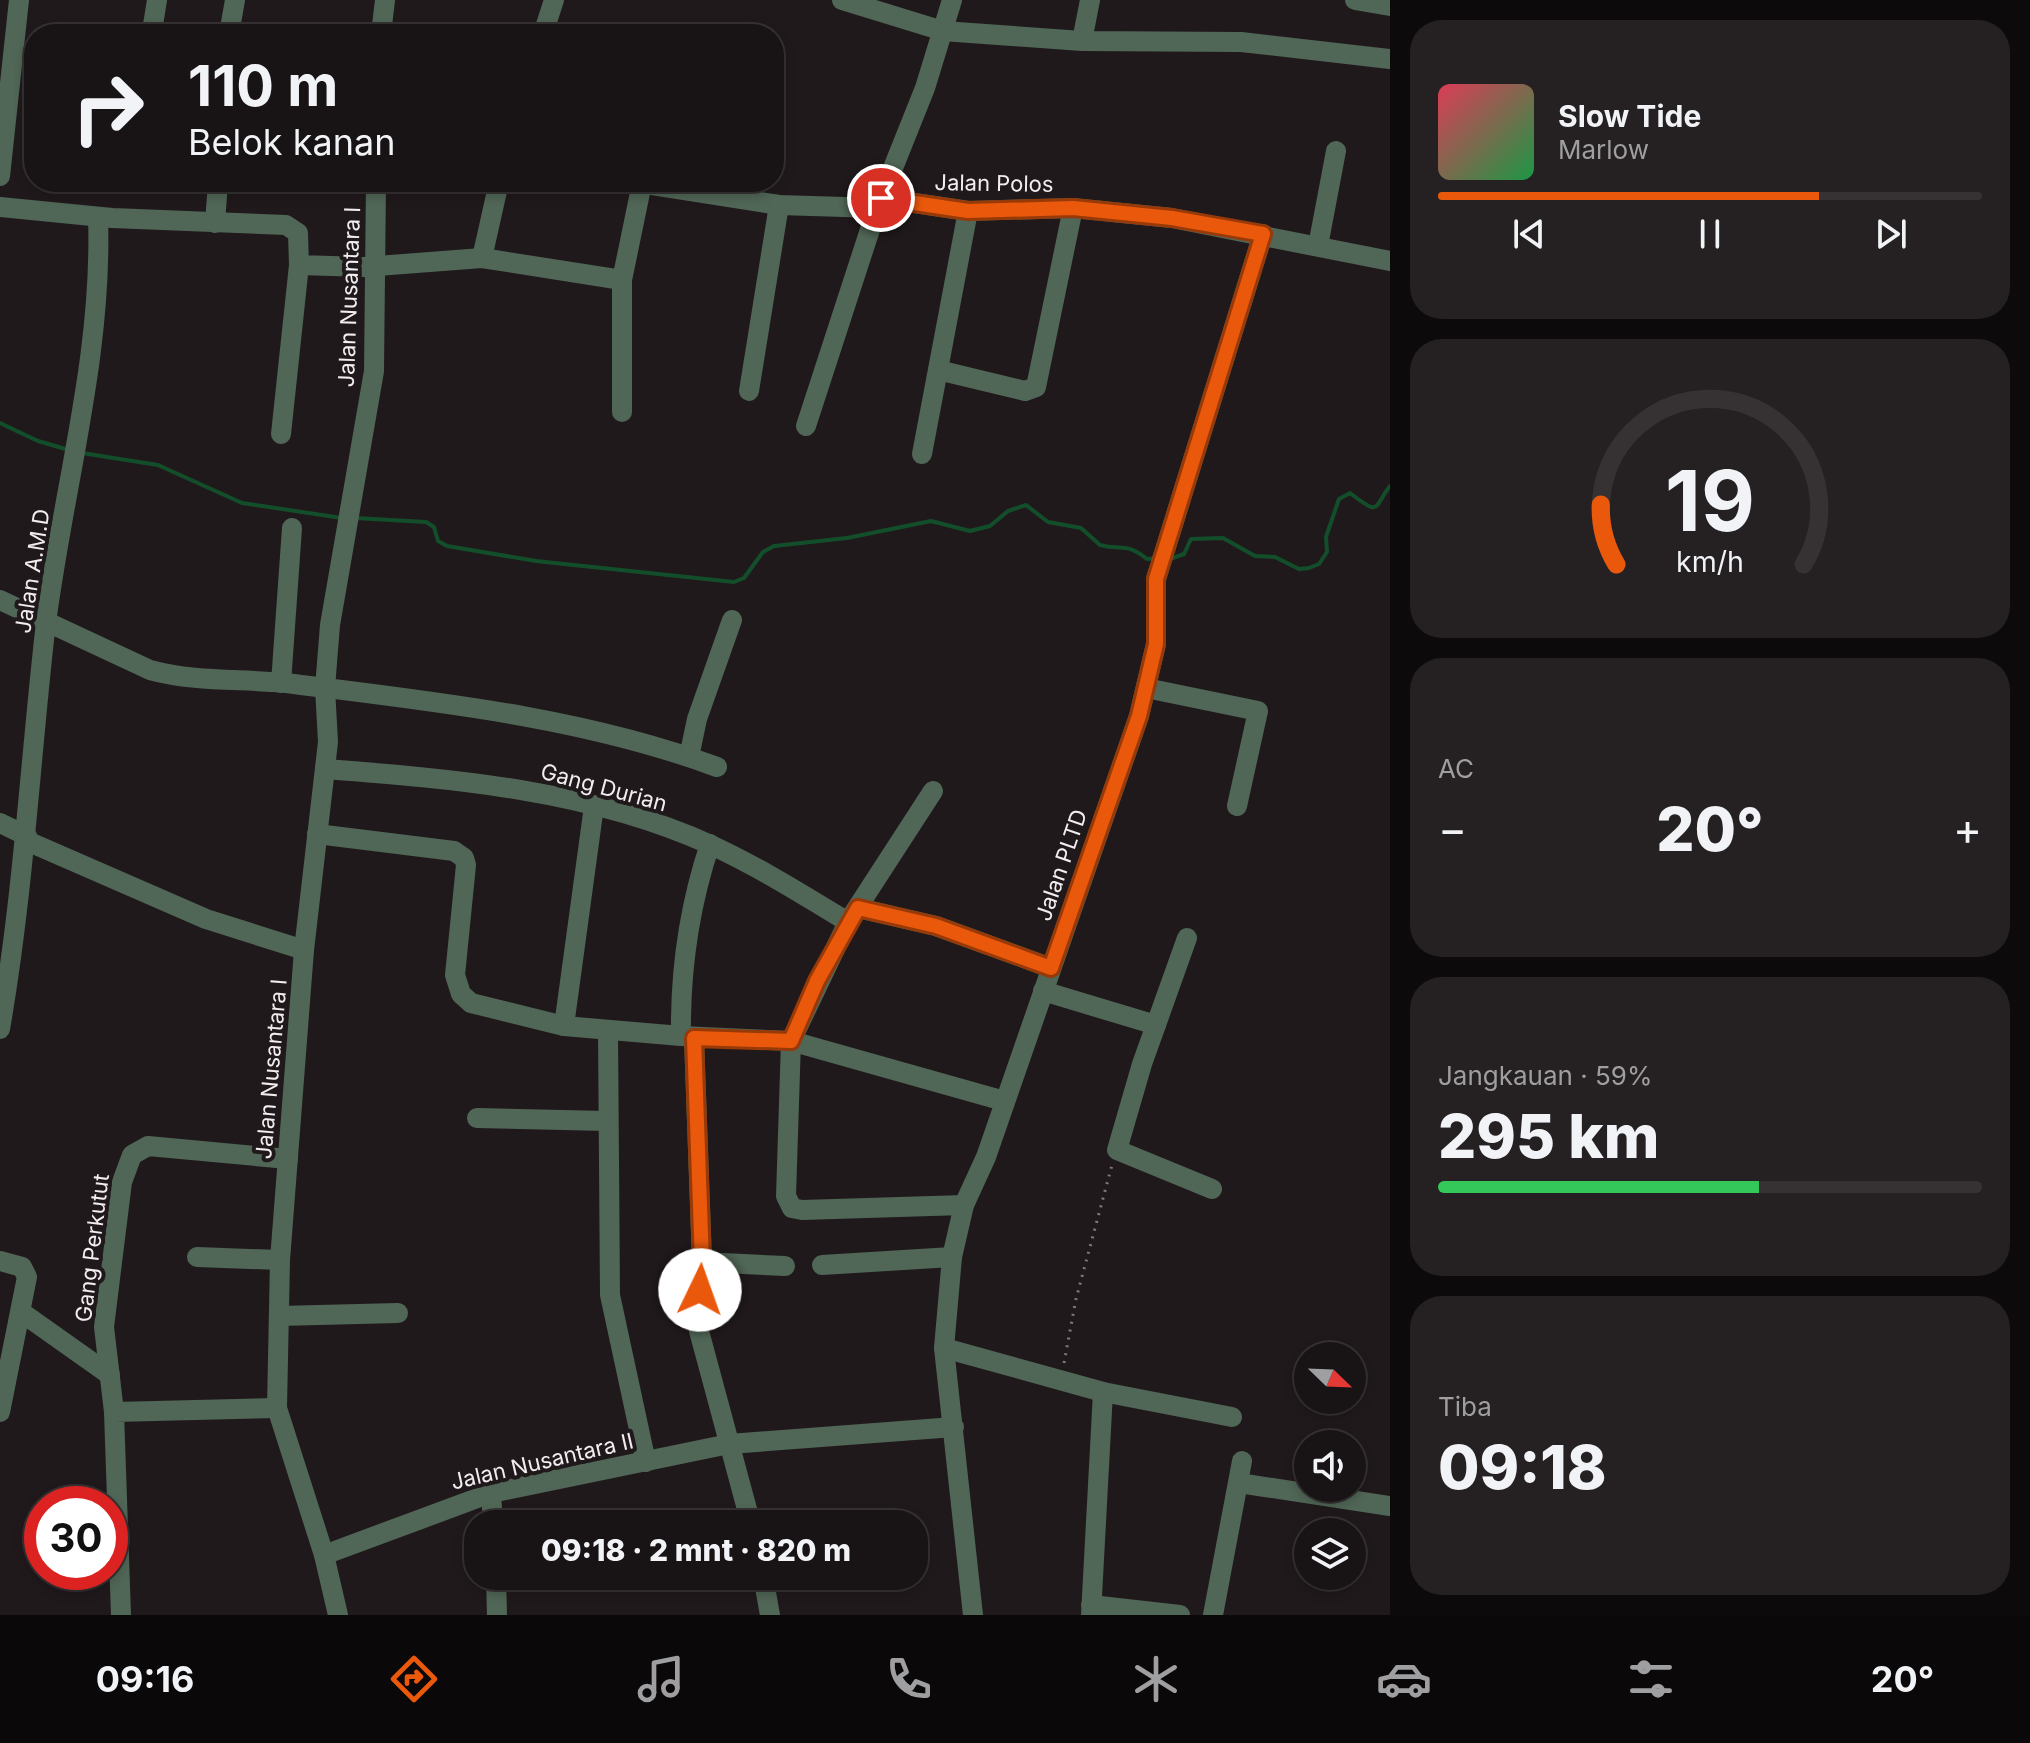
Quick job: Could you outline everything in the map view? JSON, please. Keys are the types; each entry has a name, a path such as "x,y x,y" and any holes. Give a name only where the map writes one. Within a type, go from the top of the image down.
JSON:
{"street":[{"path":"0,176 19,0"},
{"path":"153,24 157,0"},
{"path":"231,24 235,0"},
{"path":"382,24 385,0"},
{"path":"546,24 554,0"},
{"path":"842,0 943,31 1082,41 1241,42 1390,59"},
{"path":"806,426 879,203 952,0"},
{"path":"1082,41 1090,0"},
{"path":"1355,0 1390,6"},
{"path":"1318,246 1336,151"},
{"path":"215,223 217,192"},
{"name":"Jalan Nusantara I","path":"338,1615 324,1555 277,1408 280,1260 304,950 328,742 325,688 330,625 374,371 376,192"},
{"path":"482,258 497,192"},
{"path":"622,412 622,280 640,192"},
{"name":"Jalan Polos","path":"698,192 779,205 879,203 968,211 1073,208 1172,218 1390,261"},
{"path":"749,391 779,205"},
{"path":"0,207 98,217 295,228 298,233 299,265 281,434"},
{"path":"938,370 1025,391 1036,387 1073,208"},
{"path":"922,454 968,211"},
{"name":"Jalan A.M.D","path":"0,1029 27,838 47,622 99,297 98,217"},
{"name":"Jalan PLTD","path":"973,1615 944,1348 952,1257 964,1205 986,1157 1139,716 1156,644 1156,579 1263,234"},
{"path":"299,265 376,266 482,258 622,280"},
{"path":"281,683 292,528"},
{"path":"0,600 150,670 171,676 197,681 281,683 461,705 613,736 717,767"},
{"path":"689,757 697,719 732,620"},
{"path":"1146,688 1258,711 1237,806"},
{"name":"Gang Durian","path":"325,769 476,783 594,806 710,844 853,915 936,926 1051,968"},
{"path":"933,791 853,915 791,1041 786,1180 789,1205 802,1210 964,1205"},
{"path":"564,1026 594,806"},
{"path":"0,823 206,919 304,950"},
{"path":"317,834 460,854 466,865 455,975 461,994 480,1007 564,1026 687,1037 791,1041 1004,1101"},
{"path":"710,844 695,890 683,960 702,1262 699,1331 747,1510"},
{"path":"1187,938 1117,1150 1212,1189"},
{"path":"1043,991 1156,1025"},
{"path":"608,1030 610,1295 646,1462"},
{"path":"477,1118 607,1121"},
{"name":"Gang Perkutut","path":"121,1615 114,1412 104,1327 122,1182 136,1150 148,1146 288,1159"},
{"path":"197,1257 280,1260"},
{"path":"822,1265 952,1257"},
{"path":"0,1261 17,1264 25,1271 21,1312 0,1412"},
{"path":"702,1262 785,1266"},
{"path":"21,1312 110,1375"},
{"path":"279,1316 398,1313"},
{"path":"944,1348 1103,1392 1232,1417"},
{"path":"1103,1392 1091,1610 1180,1615"},
{"path":"114,1412 277,1408"},
{"name":"Jalan Nusantara II","path":"324,1555 491,1493 729,1444 954,1427"},
{"path":"1213,1615 1242,1461"},
{"path":"1239,1483 1390,1506"},
{"path":"491,1493 492,1510"},
{"path":"496,1590 497,1615"},
{"path":"766,1590 770,1615"}],"path":[{"path":"1061,1379 1076,1299 1117,1150"}],"waterway":[{"path":"0,423 38,441 69,450"},
{"path":"82,453 158,465 242,503 342,518"},
{"path":"1170,559 1184,554 1191,539 1223,538 1255,556 1275,557 1299,569 1309,568 1319,564 1327,552 1326,537 1339,499 1350,493 1375,507 1390,486"},
{"path":"355,518 426,522 434,527 438,541 447,546 536,561 734,582 744,578 763,552 774,546 847,538 931,521 970,531 990,526 1008,511 1026,505 1048,522 1081,528 1100,545 1129,549 1147,559 1158,558"}],"route":[{"path":"700,1290 702,1262 694,1038 791,1041 817,981 858,908 936,926 1051,968 1139,716 1156,644 1156,579 1263,234 1172,218 1073,208 968,211 881,198"}]}
